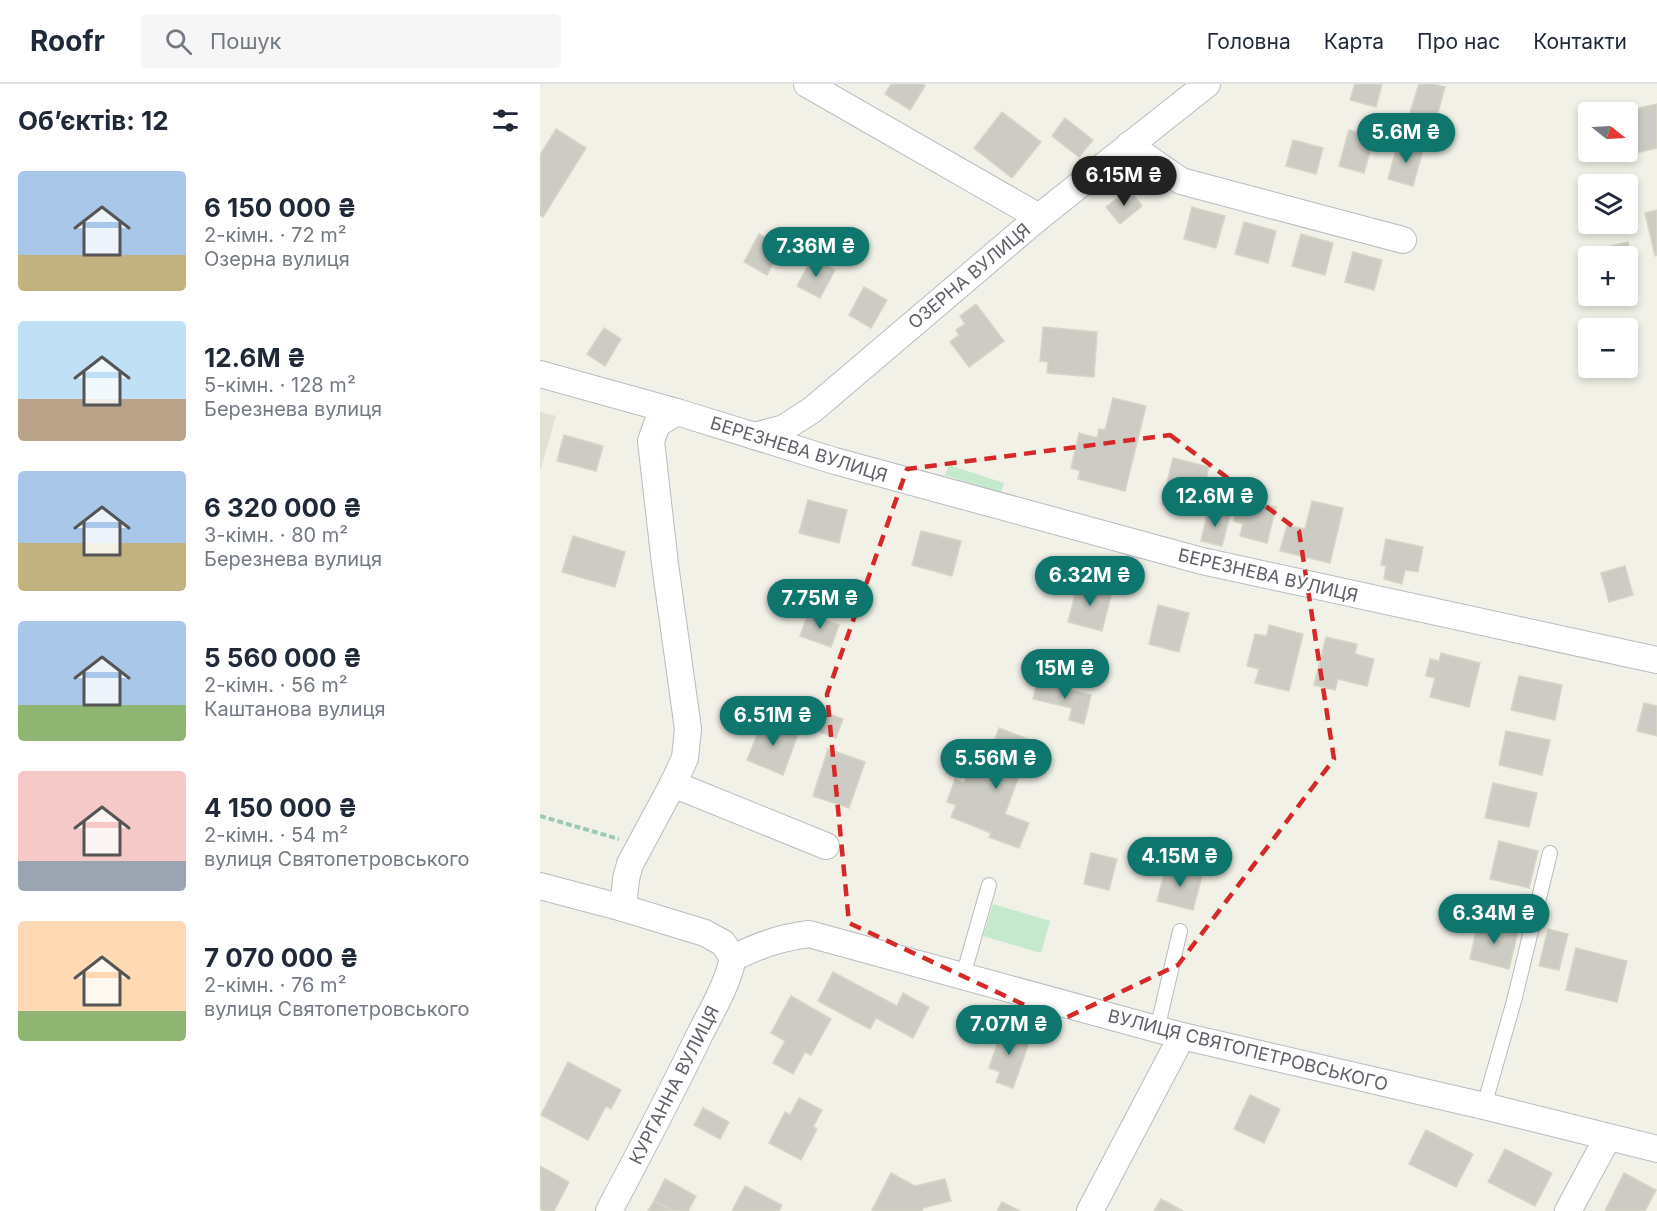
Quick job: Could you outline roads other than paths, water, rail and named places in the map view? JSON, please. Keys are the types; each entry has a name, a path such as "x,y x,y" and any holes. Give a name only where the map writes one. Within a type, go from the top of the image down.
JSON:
{"street":[{"path":"807,84 1039,217"},
{"name":"ОЗЕРНА ВУЛИЦЯ","path":"754,436 784,428 812,410 1039,217 1207,84"},
{"path":"1129,145 1181,181 1402,240"},
{"name":"БЕРЕЗНЕВА ВУЛИЦЯ","path":"540,374 677,412 835,461 1202,561 1657,660"},
{"path":"623,908 630,864 685,758 688,729 664,564 651,441 657,424 677,412"},
{"path":"673,784 826,846"},
{"path":"540,886 705,933 723,943 734,958"},
{"name":"ВУЛИЦЯ СВЯТОПЕТРОВСЬКОГО","path":"734,958 767,943 786,937 809,934 1182,1036 1657,1149"},
{"name":"КУРГАННА ВУЛИЦЯ","path":"609,1211 730,974 734,958"},
{"path":"1090,1211 1182,1036"},
{"path":"1568,1211 1608,1137"}],"lane":[{"path":"1484,1106 1514,1001 1550,853"},
{"path":"963,976 989,885"},
{"path":"1157,1029 1180,931"}]}
